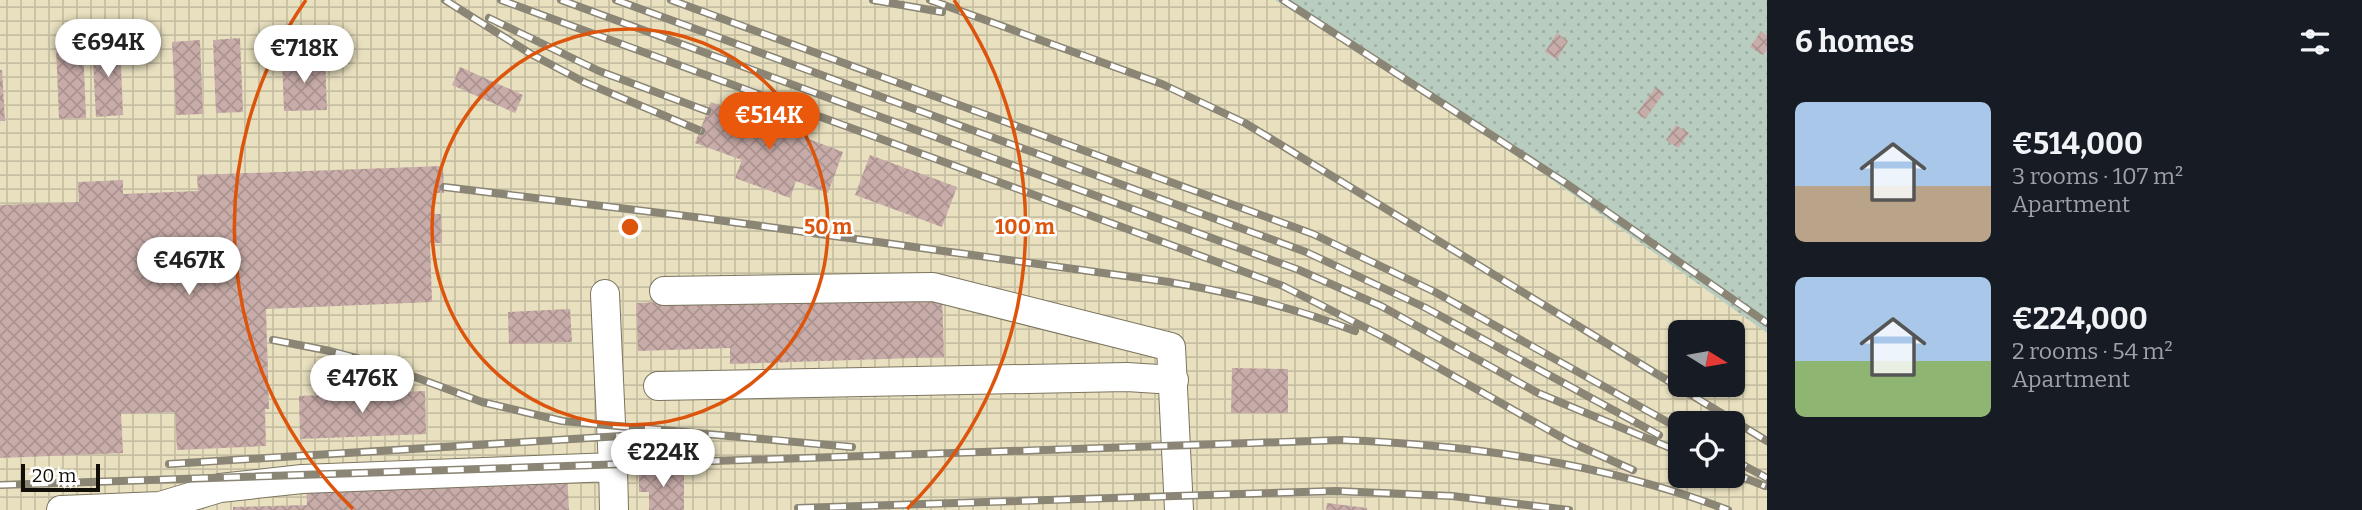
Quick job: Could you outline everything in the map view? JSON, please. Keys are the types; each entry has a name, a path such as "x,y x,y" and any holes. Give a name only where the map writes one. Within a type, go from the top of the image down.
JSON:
{"lane":[{"path":"664,291 933,287 1171,347 1179,510"},
{"path":"605,294 614,510"},
{"path":"658,386 1127,377 1174,380"},
{"path":"61,510 211,501 220,488 302,479 613,467"}],"shaded area":[{"path":"0,0 1275,0 1447,105 1767,333 1767,510 0,510"}],"green space":[{"path":"1275,0 1767,0 1767,333 1447,105"}],"building":[{"path":"1761,31 1767,35 1767,50 1763,55 1750,47"},
{"path":"1557,33 1568,41 1557,59 1545,52"},
{"path":"240,38 243,112 216,113 213,40"},
{"path":"200,40 203,114 176,115 172,42"},
{"path":"120,42 123,115 96,117 92,43"},
{"path":"83,45 86,118 59,119 56,46"},
{"path":"325,58 327,110 284,111 282,59"},
{"path":"460,67 523,95 515,113 452,85"},
{"path":"2,70 5,121 0,121"},
{"path":"1656,87 1664,93 1645,119 1637,113"},
{"path":"711,102 843,152 828,193 796,181 790,198 735,178 742,160 695,143"},
{"path":"1676,125 1689,133 1678,148 1666,140"},
{"path":"870,155 957,187 942,227 855,195"},
{"path":"443,166 444,193 433,193 433,214 441,214 442,243 430,243 432,302 266,309 269,409 265,409 266,446 177,450 175,412 121,414 123,453 0,458 0,205 79,202 78,182 123,180 123,194 198,191 197,175"},
{"path":"942,291 944,357 730,364 730,348 638,351 636,303"},
{"path":"570,309 572,342 509,344 508,312"},
{"path":"1232,368 1288,369 1288,413 1231,413"},
{"path":"425,391 426,434 300,439 299,396"},
{"path":"639,470 684,470 684,510 649,510 649,492 639,492"},
{"path":"567,473 569,510 233,510 233,507 307,505 306,483"},
{"path":"1327,503 1367,508 1367,510 1326,510"}],"railway":[{"path":"445,0 531,54 584,82 701,131"},
{"path":"501,0 1283,286 1386,338 1570,442 1633,470"},
{"path":"561,0 1299,270 1381,306 1538,393 1668,447"},
{"path":"616,0 1306,252 1426,308 1659,435"},
{"path":"671,0 1313,234 1435,292 1668,422"},
{"path":"873,0 942,12"},
{"path":"930,0 1162,84 1245,123 1767,441"},
{"path":"1283,0 1567,184 1767,323"},
{"path":"489,18 599,71 707,111"},
{"path":"444,187 703,218 1169,282 1264,302 1355,331"},
{"path":"273,340 380,364 482,402 562,421 852,447"},
{"path":"169,464 621,436"},
{"path":"0,485 1341,440 1440,446 1538,459 1634,480 1728,510"},
{"path":"1745,466 1767,478"},
{"path":"1745,478 1765,486"},
{"path":"798,508 1336,491 1452,496 1569,510"}]}
